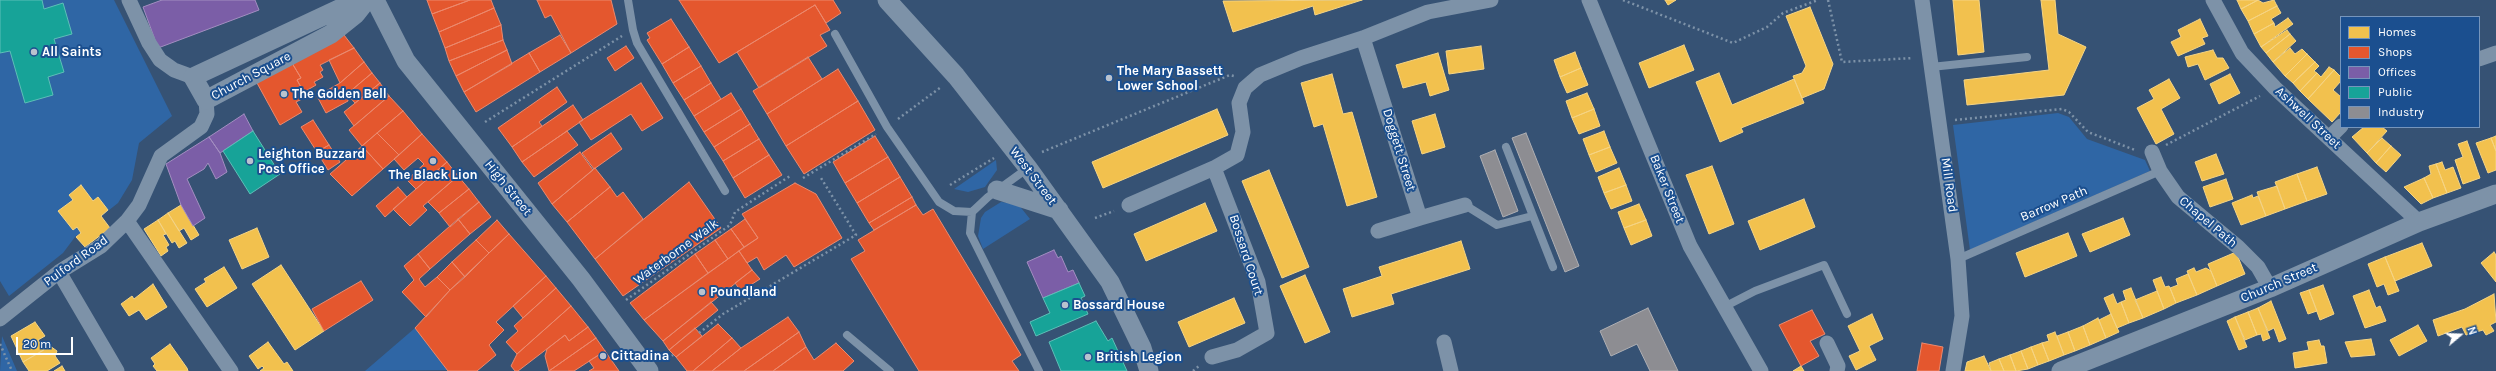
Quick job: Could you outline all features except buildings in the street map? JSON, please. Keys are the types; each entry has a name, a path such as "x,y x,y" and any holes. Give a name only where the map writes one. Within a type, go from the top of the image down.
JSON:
{"street":[{"path":"129,0 148,43 160,60 174,70 194,77"},
{"name":"Church Square","path":"358,0 194,77 206,100 331,34 356,14 367,0"},
{"name":"High Street","path":"375,0 406,61 581,279 649,371"},
{"name":"West Street","path":"887,0 956,76 1028,168 1110,282 1142,348 1149,371"},
{"path":"1129,205 1214,168 1237,155 1244,132 1239,103 1246,88 1260,75 1301,58 1364,38 1426,6 1491,0"},
{"name":"Baker Street","path":"1589,0 1690,246 1761,371"},
{"name":"Mill Road","path":"1922,0 1958,259 1962,316 1953,371"},
{"name":"Ashwell Street","path":"2213,0 2242,53 2276,88 2419,222"},
{"name":"Doggett Street","path":"1364,38 1420,218"},
{"path":"2480,59 2496,53"},
{"name":"Pulford Road","path":"0,319 59,272 101,246 127,221 139,205 161,156 201,127 207,114 206,100"},
{"path":"2329,138 2340,127"},
{"name":"Chapel Path","path":"2152,152 2160,171 2178,197 2238,247 2258,267 2270,288"},
{"name":"Bossard Court","path":"1212,357 1237,350 1267,333 1258,282 1226,195 1214,168"},
{"path":"997,190 1059,210"},
{"name":"Church Street","path":"2061,371 2270,288 2419,222 2496,194"},
{"path":"1378,231 1465,205"},
{"path":"127,221 231,371"},
{"path":"59,272 118,371"},
{"path":"1444,342 1451,371"},
{"path":"1827,343 1838,366 1837,371"}],"lane":[{"path":"628,0 633,30 637,43 725,191"},
{"path":"835,34 887,126 940,202 954,211 972,212"},
{"path":"1930,62 2027,57"},
{"path":"1506,147 1553,267"},
{"path":"1028,168 997,190 972,212 970,233 1039,371"},
{"name":"Barrow Path","path":"1958,259 2160,171"},
{"path":"1465,205 1497,225 1532,216"},
{"path":"1724,307 1755,291 1824,265 1847,314"},
{"path":"848,335 890,371"}],"path":[{"path":"1623,0 1733,43 1767,27 1783,13 1818,0"},
{"path":"1828,0 1842,62 1930,62"},
{"path":"485,122 633,30"},
{"path":"1042,152 1230,75 1254,81"},
{"path":"803,178 887,126 941,87"},
{"path":"1939,121 2062,109 2069,112 2088,132 2101,139 2130,149 2152,152 2276,88"},
{"path":"950,185 994,158"},
{"name":"Waterborne Walk","path":"626,300 730,225 735,212 790,176"},
{"path":"699,333 723,314 856,235 821,178"},
{"path":"0,345 12,371"},
{"path":"668,359 673,355"}],"shaded area":[{"path":"0,0 114,0 172,116 139,143 132,180 118,203 75,237 63,253 9,296 0,281"},
{"path":"2058,113 2069,117 2087,139 2145,160 2150,171 1970,250 1953,125"},
{"path":"996,160 997,170 985,187 968,192 954,189"},
{"path":"1001,202 1018,204 1030,219 983,249 978,236 981,218 985,212"},
{"path":"415,328 448,370 365,371"},
{"path":"2,336 17,371 0,371"}],"place":[{"name":"All Saints","path":"34,52"},
{"name":"The Mary Bassett Lower School","path":"1109,78"},
{"name":"The Golden Bell","path":"284,94"},
{"name":"Leighton Buzzard Post Office","path":"250,161"},
{"name":"The Black Lion","path":"433,161"},
{"name":"Poundland","path":"702,292"},
{"name":"Bossard House","path":"1065,305"},
{"name":"Cittadina","path":"603,356"},
{"name":"British Legion","path":"1088,357"}]}
